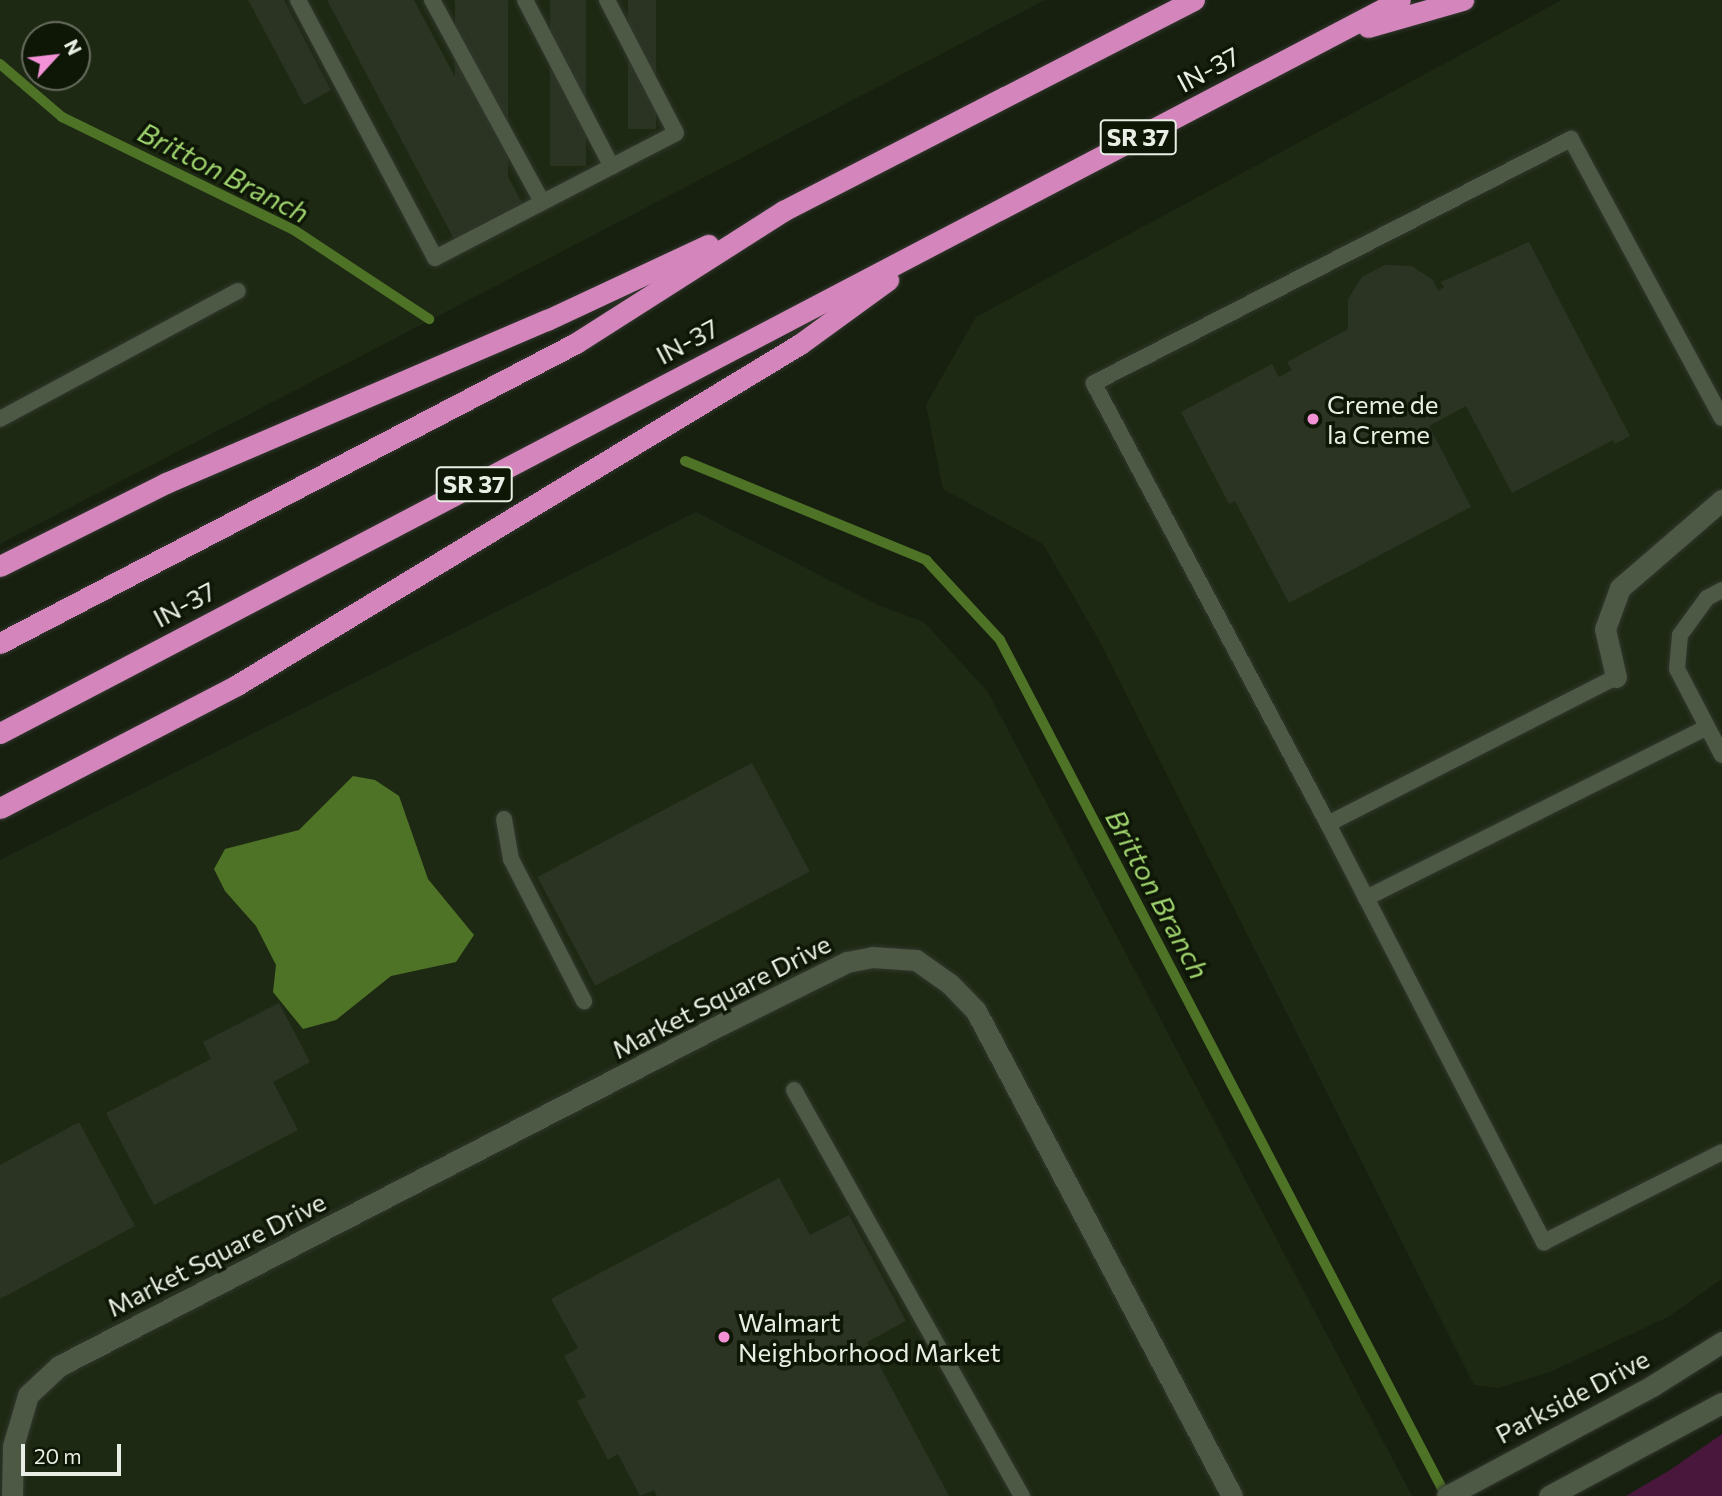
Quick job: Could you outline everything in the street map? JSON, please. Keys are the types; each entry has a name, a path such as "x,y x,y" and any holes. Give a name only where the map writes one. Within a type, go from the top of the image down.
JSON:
{"highway":[{"path":"1022,85 1167,0"},
{"name":"IN-37","path":"0,643 576,343 783,211 1022,85 1195,0"},
{"name":"IN-37","path":"0,733 1399,0"},
{"path":"1328,37 1463,0"},
{"path":"0,566 166,483 547,320 783,211"},
{"path":"0,808 237,685 800,344 948,237"}],"street":[{"path":"1616,677 1605,629 1620,588 1722,500"},
{"name":"Market Square Drive","path":"12,1496 13,1446 28,1395 59,1366 847,962 883,958 916,960 950,984 976,1010 1232,1496"},
{"name":"Parkside Drive","path":"1447,1496 1652,1386 1722,1342"},
{"path":"1549,1496 1722,1403"}],"lane":[{"path":"298,0 435,258 676,133 607,0"},
{"path":"432,0 542,202"},
{"path":"525,0 612,166"},
{"path":"1722,418 1571,139 1094,383 1328,824 1544,1242 1722,1152"},
{"path":"0,419 239,291"},
{"path":"1722,590 1707,598 1680,635 1677,669 1722,755"},
{"path":"1328,824 1616,677"},
{"path":"1366,898 1707,727"},
{"path":"504,819 511,859 584,1001"},
{"path":"794,1090 1022,1496"}],"shaded area":[{"path":"0,0 1045,0 0,544"},
{"path":"1562,0 1722,0 1722,1279 1668,1317 1550,1372 1498,1388 1474,1385 1099,640 1043,544 943,489 926,405 976,317"},
{"path":"696,512 880,606 924,622 988,692 1412,1496 0,1496 0,860"},
{"path":"353,776 375,780 399,796 428,879 474,935 456,962 391,976 336,1020 303,1029 273,992 276,965 256,926 225,891 214,869 225,849 299,830"},
{"path":"1722,1434 1722,1496 1626,1496 1670,1470"}],"building":[{"path":"248,0 284,0 331,90 304,105"},
{"path":"327,0 414,0 522,203 454,239"},
{"path":"455,0 508,0 508,211 455,211"},
{"path":"550,0 586,0 586,166 550,166"},
{"path":"628,0 656,0 656,129 628,129"},
{"name":"Creme de la Creme","path":"1529,242 1630,436 1615,444 1613,440 1512,493 1466,406 1429,426 1471,507 1289,603 1235,501 1229,504 1181,412 1272,364 1279,377 1292,370 1287,362 1348,329 1348,299 1362,277 1385,265 1412,266 1433,280 1438,291 1444,287 1441,282"},
{"path":"752,763 810,872 595,986 537,877"},
{"path":"279,1003 310,1062 273,1082 298,1130 154,1205 106,1113 211,1059 203,1042"},
{"path":"79,1122 135,1226 0,1299 0,1165"},
{"name":"Walmart Neighborhood Market","path":"779,1178 810,1235 849,1215 906,1321 867,1342 949,1496 657,1496 654,1490 640,1496 618,1454 608,1460 577,1401 586,1397 564,1356 578,1348 551,1299"}],"waterway":[{"name":"Britton Branch","path":"0,64 62,117 294,230 429,319"},
{"name":"Britton Branch","path":"685,461 926,560 1000,640 1446,1496"}],"place":[{"name":"Creme de la Creme","path":"1313,419"},
{"name":"Walmart Neighborhood Market","path":"724,1337"}]}
